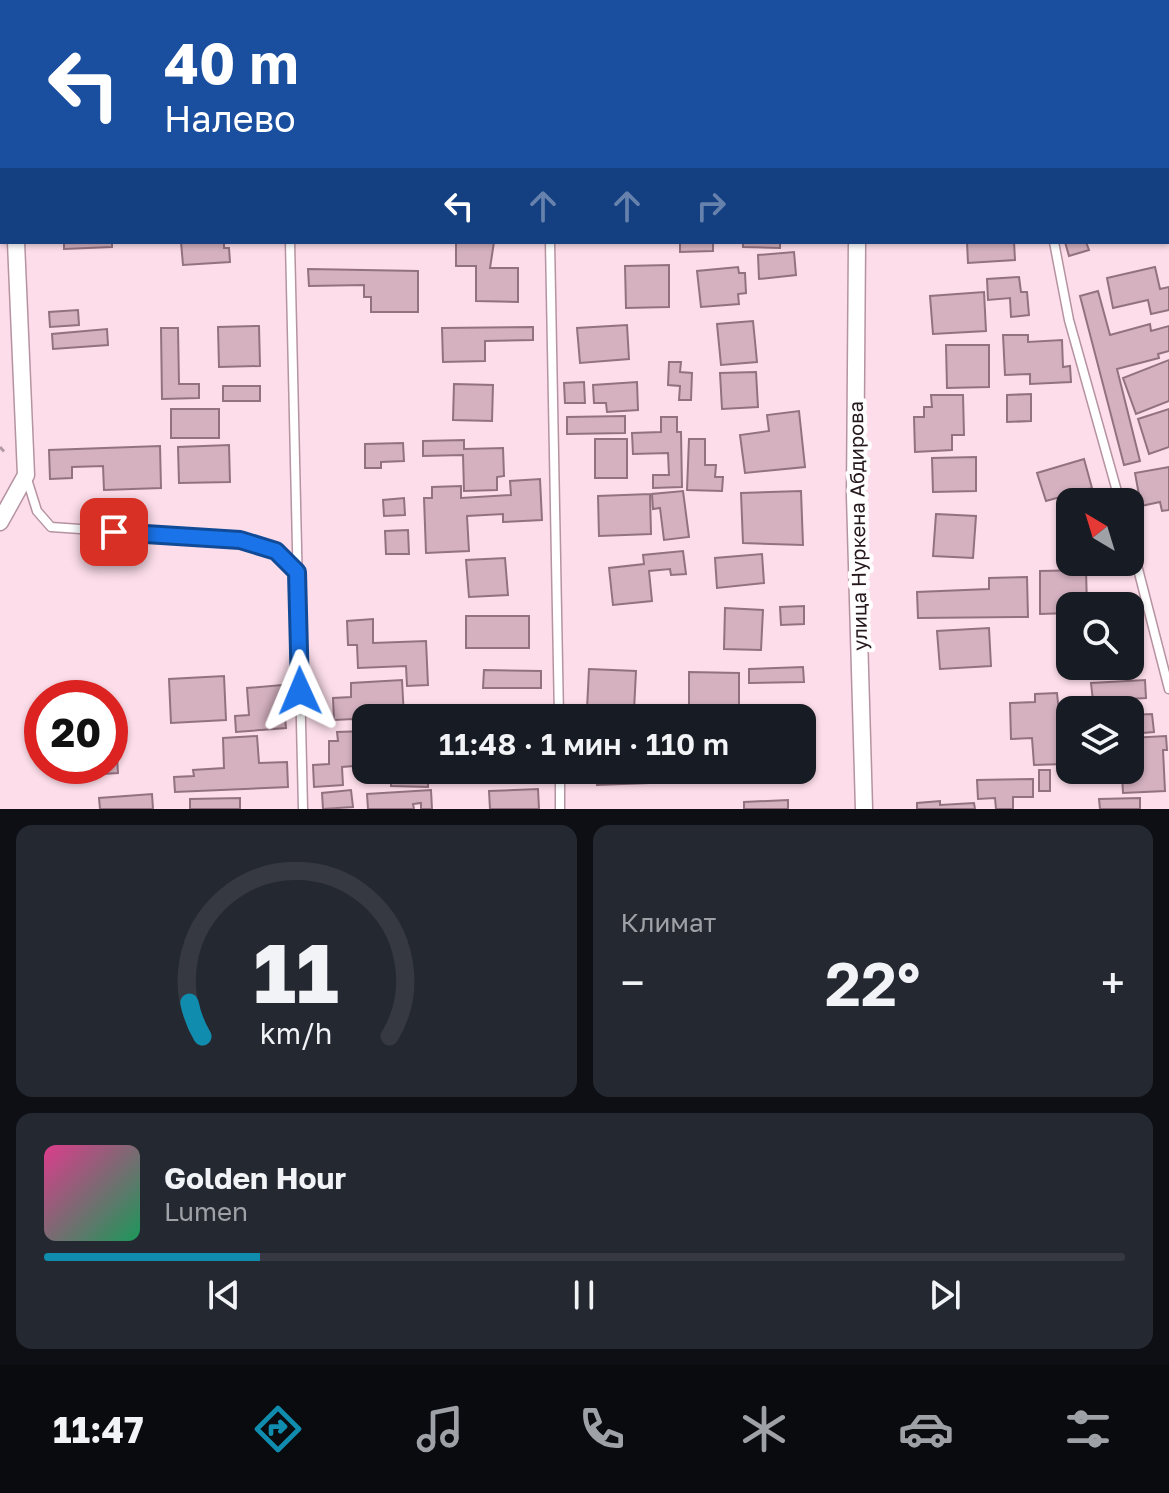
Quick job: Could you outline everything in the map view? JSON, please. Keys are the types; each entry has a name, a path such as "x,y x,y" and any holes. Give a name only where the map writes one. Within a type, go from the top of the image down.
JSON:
{"street":[{"path":"0,522 26,475 16,244"},
{"name":"улица Нуркена Абдирова","path":"857,244 855,496 864,809"}],"lane":[{"path":"290,244 303,809"},
{"path":"550,244 559,704"},
{"path":"1054,244 1069,320 1116,488"},
{"path":"26,475 37,511 51,527 240,540 276,551 297,572"},
{"path":"1140,576 1169,689"},
{"path":"560,784 560,809"}],"building":[{"path":"64,244 112,244 112,247 64,249"},
{"path":"181,244 224,244 224,248 229,248 230,262 183,265"},
{"path":"456,244 494,244 490,268 518,268 518,302 476,301 476,266 456,266"},
{"path":"680,244 713,244 713,251 680,252"},
{"path":"743,244 780,244 780,248 743,247"},
{"path":"967,244 1014,244 1015,260 968,263"},
{"path":"1066,244 1087,244 1089,250 1069,256"},
{"path":"794,252 796,275 759,279 758,255"},
{"path":"669,265 669,307 626,308 625,266"},
{"path":"738,267 739,273 745,273 746,293 738,294 739,304 701,307 697,271"},
{"path":"1155,267 1160,289 1169,287 1169,310 1151,314 1148,300 1113,308 1107,278"},
{"path":"308,269 418,271 418,312 371,312 371,297 364,297 364,285 309,286"},
{"path":"1019,277 1021,292 1027,292 1029,315 1011,317 1010,298 988,300 987,279"},
{"path":"1098,291 1110,335 1150,324 1151,331 1169,326 1169,351 1158,354 1159,358 1117,369 1140,461 1124,465 1080,296"},
{"path":"984,292 986,331 933,334 930,296"},
{"path":"78,310 79,325 50,327 49,312"},
{"path":"753,321 757,362 721,365 717,324"},
{"path":"627,325 629,359 580,363 577,328"},
{"path":"259,326 260,366 219,367 218,327"},
{"path":"533,327 533,340 485,341 485,361 443,362 442,328"},
{"path":"161,328 178,328 179,384 199,384 199,398 162,399"},
{"path":"107,329 108,345 53,349 52,334"},
{"path":"1003,335 1028,335 1028,342 1062,340 1063,367 1070,366 1071,382 1030,384 1030,374 1005,375"},
{"path":"946,345 989,345 989,387 947,388"},
{"path":"1169,360 1169,401 1136,414 1123,378"},
{"path":"669,362 681,362 680,372 692,373 691,400 679,400 680,386 668,385"},
{"path":"756,372 758,407 722,409 720,373"},
{"path":"584,382 585,403 565,403 564,383"},
{"path":"637,382 638,410 607,412 606,403 594,403 593,385"},
{"path":"454,384 493,385 492,421 453,420"},
{"path":"223,386 260,386 260,401 223,401"},
{"path":"1031,394 1031,421 1007,422 1007,395"},
{"path":"931,395 963,395 964,435 952,435 952,450 915,452 914,417 924,417 924,407 932,407"},
{"path":"171,409 219,409 219,438 171,438"},
{"path":"1169,409 1169,447 1149,454 1138,419"},
{"path":"799,411 805,467 745,473 740,435 769,431 767,415"},
{"path":"625,416 625,433 567,434 567,417"},
{"path":"661,417 677,417 677,432 681,432 682,487 653,488 653,475 669,475 668,453 633,454 632,433 661,432"},
{"path":"595,439 627,439 627,478 595,478"},
{"path":"689,439 705,439 705,465 716,465 715,477 723,477 722,491 687,490"},
{"path":"464,440 464,449 503,448 504,476 497,477 497,490 464,491 463,455 423,456 423,441"},
{"path":"403,443 404,461 381,462 381,468 365,468 365,444"},
{"path":"229,445 230,482 179,483 178,447"},
{"path":"160,446 161,488 104,490 103,466 72,467 72,478 50,479 49,450"},
{"path":"976,457 976,491 933,492 932,458"},
{"path":"1084,459 1092,488 1056,488 1056,498 1046,501 1037,473"},
{"path":"1169,467 1169,510 1162,511 1160,502 1144,505 1144,488 1138,488 1135,473"},
{"path":"540,479 542,520 503,522 503,514 467,516 469,551 426,553 424,498 432,498 432,487 461,486 461,498 511,495 510,481"},
{"path":"683,491 689,537 664,540 660,508 653,509 652,494"},
{"path":"801,491 803,545 743,543 741,493"},
{"path":"650,494 651,534 599,536 598,496"},
{"path":"404,498 405,515 384,516 383,500"},
{"path":"936,514 976,516 973,558 933,556"},
{"path":"408,530 409,554 386,554 385,531"},
{"path":"683,551 686,574 671,575 670,569 649,571 652,601 613,605 609,568 644,564 643,555"},
{"path":"762,554 764,583 717,588 715,558"},
{"path":"505,558 508,595 469,597 466,560"},
{"path":"1040,571 1056,571 1056,576 1086,576 1087,592 1056,592 1056,613 1040,614"},
{"path":"1027,577 1028,617 918,618 917,592 989,589 989,578"},
{"path":"804,606 804,624 781,625 780,607"},
{"path":"725,608 763,610 761,650 724,649"},
{"path":"466,616 529,616 529,648 466,648"},
{"path":"373,619 373,643 426,641 428,685 407,686 406,666 358,668 357,645 348,645 347,621"},
{"path":"989,628 991,666 940,669 937,631"},
{"path":"803,667 804,682 749,683 749,669"},
{"path":"589,669 636,671 634,704 587,704"},
{"path":"484,670 541,671 541,688 483,688"},
{"path":"689,672 739,673 739,704 689,704"},
{"path":"224,676 226,720 171,723 169,679"},
{"path":"402,680 403,704 352,704 352,719 334,720 333,698 351,697 351,683"},
{"path":"1145,680 1146,698 1092,696 1091,683"},
{"path":"282,685 286,728 236,732 235,716 249,715 247,688"},
{"path":"1057,693 1056,764 1034,765 1032,738 1011,739 1010,703 1035,702 1035,694"},
{"path":"1144,714 1152,714 1154,732 1144,733"},
{"path":"352,731 352,766 342,767 343,785 314,787 313,765 329,764 329,741 338,741 337,732"},
{"path":"257,736 259,763 287,762 288,787 175,792 174,777 194,776 193,770 224,768 223,738"},
{"path":"1166,736 1167,750 1163,750 1165,791 1123,793 1122,784 1144,784 1144,737"},
{"path":"1039,770 1050,770 1050,791 1039,791"},
{"path":"1033,779 1033,797 1013,797 1013,809 996,809 995,798 978,799 977,780"},
{"path":"391,784 428,784 428,787"},
{"path":"538,789 539,809 490,809 489,791"},
{"path":"351,790 353,807 323,809 322,793"},
{"path":"431,790 432,809 421,809 421,803 413,804 414,809 368,809 367,794"},
{"path":"152,794 153,809 100,809 99,798"},
{"path":"240,798 240,809 190,809 190,799"},
{"path":"1140,798 1140,809 1100,809 1099,799"},
{"path":"788,800 788,809 744,809 744,802"},
{"path":"940,801 940,805 974,803 975,809 917,809 917,803"}],"route":[{"path":"114,532 240,540 276,551 297,572 300,691"}]}
